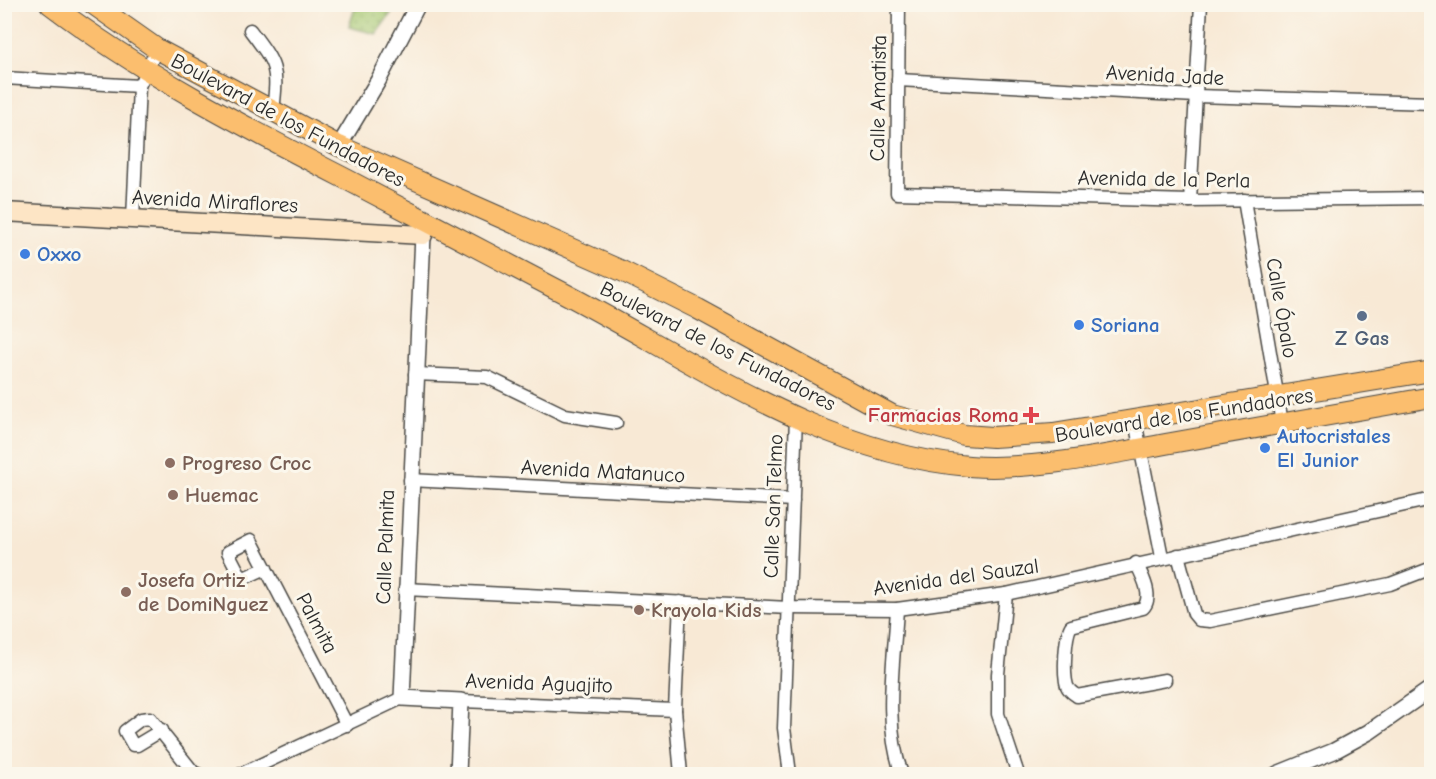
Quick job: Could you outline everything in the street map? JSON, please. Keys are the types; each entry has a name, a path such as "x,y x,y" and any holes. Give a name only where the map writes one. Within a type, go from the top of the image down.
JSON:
{"main road":[{"name":"Boulevard de los Fundadores","path":"50,4 142,78 306,158 425,228 796,418 895,455 974,466 1015,465 1141,448 1431,397"},
{"name":"Boulevard de los Fundadores","path":"93,4 157,49 339,146 622,271 699,309 891,415 937,429 993,437 1053,433 1431,371"},
{"path":"306,158 318,158 339,146"},
{"name":"Avenida Miraflores","path":"4,212 133,219 425,228"}],"street":[{"path":"339,146 378,81 418,4"},
{"name":"Calle Amatista","path":"897,193 899,4"},
{"path":"1190,201 1201,4"},
{"path":"250,30 274,62 276,87 273,112"},
{"path":"133,219 142,78 157,49"},
{"path":"4,78 142,78"},
{"name":"Avenida Jade","path":"898,80 1196,96 1431,104"},
{"name":"Avenida de la Perla","path":"897,193 1190,201 1431,198"},
{"name":"Calle Ópalo","path":"1244,200 1282,423"},
{"name":"Calle Palmita","path":"402,698 415,374 425,228"},
{"path":"415,374 487,377 565,415 616,423"},
{"name":"Calle San Telmo","path":"790,774 784,728 796,418"},
{"path":"1136,421 1162,557"},
{"name":"Avenida Matanuco","path":"410,480 794,500"},
{"name":"Avenida del Sauzal","path":"405,589 789,608 897,609 1006,594 1162,557 1431,499"},
{"name":"Palmita","path":"266,568 242,579 228,552 252,540 347,725"},
{"path":"1178,555 1194,614 1200,620 1210,621 1390,584 1431,567"},
{"path":"1136,563 1148,597 1146,604 1143,608 1071,626 1066,634 1066,684 1070,692 1077,696 1165,680"},
{"path":"1006,594 998,675 999,714 1018,774"},
{"path":"680,602 675,710 681,774"},
{"path":"897,609 891,727 896,758 902,774"},
{"path":"1277,774 1334,751 1369,732 1431,688"},
{"path":"242,774 402,698"},
{"name":"Avenida Aguajito","path":"402,698 675,710"},
{"path":"458,774 461,700"},
{"path":"160,728 194,773 198,774"}],"green space":[{"path":"356,4 397,5 376,34 349,27"}],"place":[{"name":"Oxxo","path":"25,254"},
{"name":"Z Gas","path":"1362,316"},
{"name":"Soriana","path":"1079,325"},
{"name":"Farmacias Roma","path":"1031,415"},
{"name":"Autocristales El Junior","path":"1265,448"},
{"name":"Progreso Croc","path":"170,463"},
{"name":"Huemac","path":"173,495"},
{"name":"Josefa Ortiz de DomiNguez","path":"126,592"},
{"name":"Krayola Kids","path":"639,610"}]}
